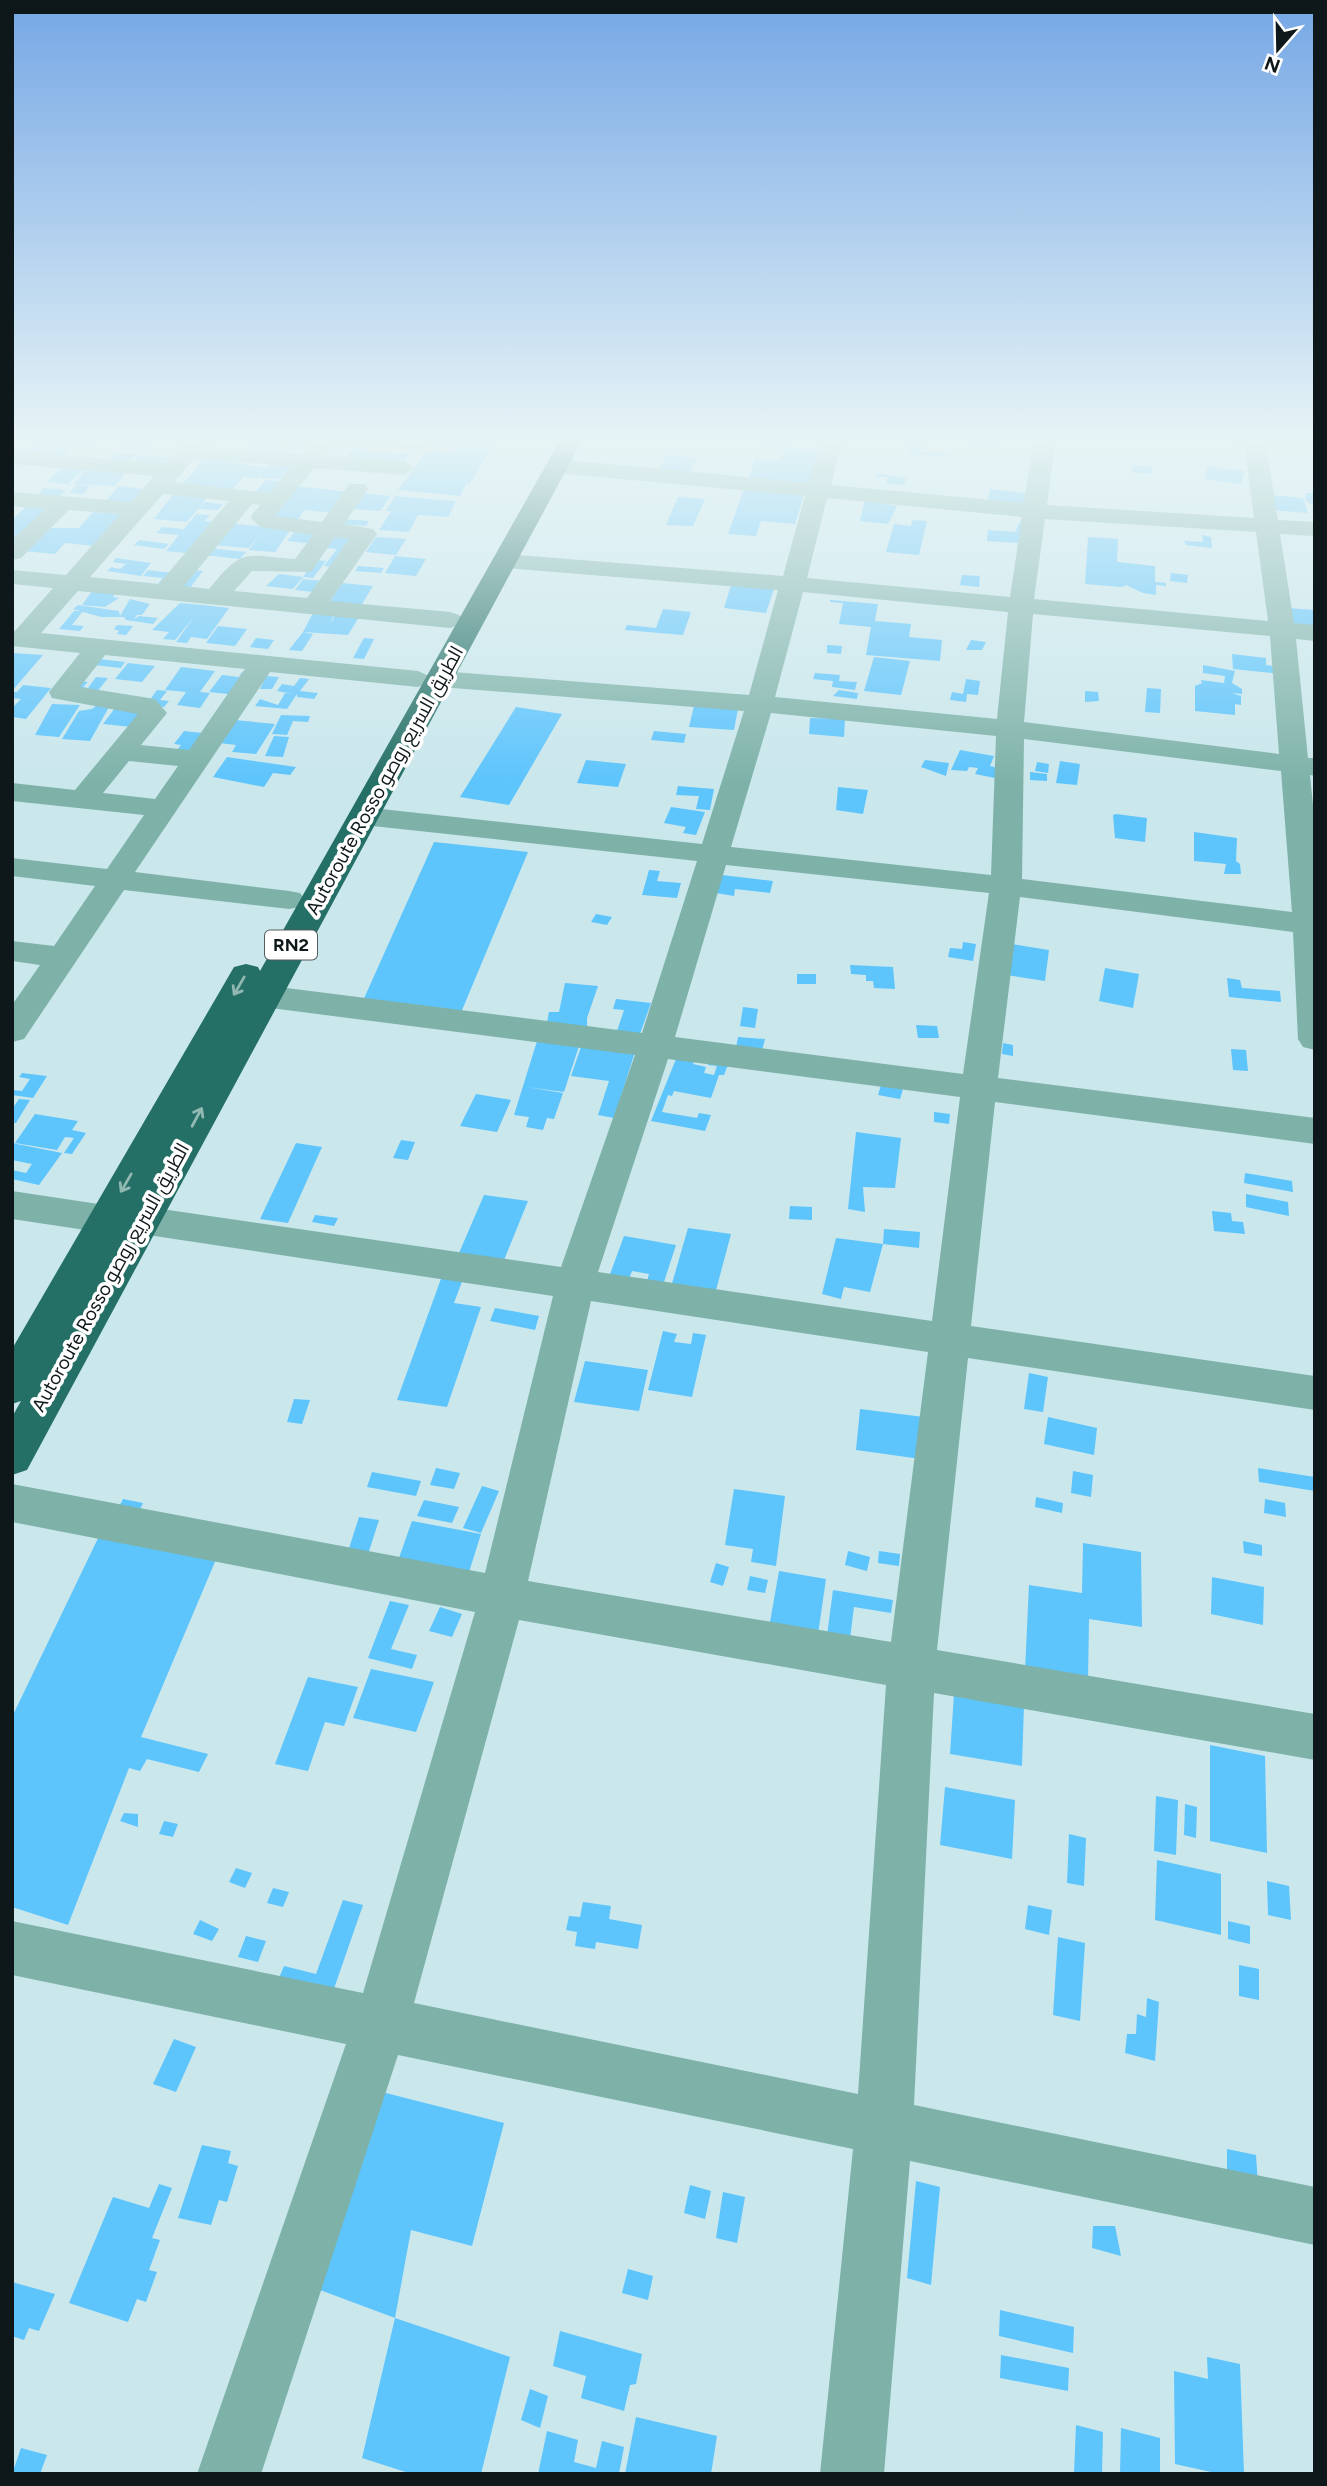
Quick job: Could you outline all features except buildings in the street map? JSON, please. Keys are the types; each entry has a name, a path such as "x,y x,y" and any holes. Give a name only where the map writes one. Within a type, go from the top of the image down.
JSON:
{"highway":[{"name":"Autoroute Rosso الطريق السريع روصو","path":"12,1387 123,1220 263,996 363,816 429,679 450,620 487,551"},
{"name":"Autoroute Rosso الطريق السريع روصو","path":"12,1457 123,1220 289,901 510,551"}],"street":[{"path":"17,638 100,551"},
{"path":"166,592 200,551"},
{"path":"216,597 240,567 248,562 302,567 314,551"},
{"path":"314,606 355,551"},
{"path":"229,2474 381,2022 502,1597 575,1284 656,1044 760,704 802,551"},
{"path":"852,2474 884,2129 911,1669 979,1087 1006,886 1010,729 1021,606 1030,551"},
{"path":"1269,551 1305,765 1315,1039"},
{"path":"505,561 793,584 1315,633"},
{"path":"12,577 450,620"},
{"path":"17,638 429,679 760,704 1010,729 1305,765"},
{"path":"82,800 150,720 153,713 150,708 65,695 61,691 99,646"},
{"path":"15,1023 118,880 263,662"},
{"path":"123,752 198,760"},
{"path":"12,792 165,809"},
{"path":"363,816 1006,886 1312,925"},
{"path":"12,867 289,901"},
{"path":"12,951 63,957"},
{"path":"263,996 656,1044 1315,1131"},
{"path":"12,1205 575,1284 1315,1393"},
{"path":"12,1503 502,1597 1315,1737"},
{"path":"12,1948 1315,2216"}]}
